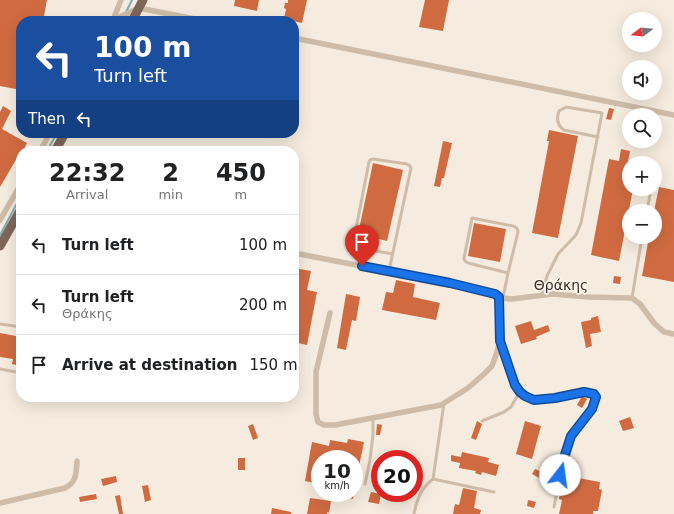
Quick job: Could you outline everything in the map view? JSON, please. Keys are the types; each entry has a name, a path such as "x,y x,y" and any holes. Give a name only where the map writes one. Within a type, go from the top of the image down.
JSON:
{"main road":[{"path":"135,16 141,4"},
{"path":"0,246 16,218"}],"street":[{"path":"115,16 121,0"},
{"path":"120,16 141,4 186,16"},
{"path":"299,39 674,115"},
{"path":"0,220 16,198"},
{"name":"Θράκης","path":"299,254 390,271 488,292 512,299 553,294 588,297 632,298"},
{"path":"330,313 316,372 316,414 318,422 324,425 441,405 468,388 492,366 496,355 500,341 501,297"},
{"path":"632,298 640,304 654,323 664,332 674,334"},
{"path":"0,503 65,488 70,485 75,478 77,461"}],"lane":[{"path":"542,295 547,276 558,254 576,235 581,223 598,137 602,113 566,107 560,111 557,119 560,127 564,130 598,137"},
{"path":"390,271 411,168 407,164 373,159 369,162 354,239 359,248 393,254"},
{"path":"501,297 508,273 518,232 517,228 472,218 464,258 465,262 508,273"},
{"path":"632,298 641,244"},
{"path":"0,324 16,326"},
{"path":"500,341 515,385 525,396 534,400 555,398 584,392 594,394 596,397 592,409 571,436 562,464 554,507"},
{"path":"0,369 16,372"},
{"path":"482,421 504,412 511,406 520,392"},
{"path":"414,514 422,491 426,484 433,479 444,403"},
{"path":"365,484 370,460 373,417"},
{"path":"433,479 494,492"}],"building":[{"path":"0,0 47,0 44,16 16,16 16,89 0,86"},
{"path":"235,0 259,0 257,11 234,6"},
{"path":"288,0 307,0 302,23 299,22 299,16 285,16 285,3 288,3"},
{"path":"425,0 449,0 443,31 419,27"},
{"path":"3,106 11,111 2,129 27,143 26,146 16,146 16,160 0,187 0,112"},
{"path":"609,108 614,109 611,120 606,119"},
{"path":"549,130 578,136 558,238 532,233 549,141 547,141"},
{"path":"443,141 452,143 444,178 442,178 440,187 434,186"},
{"path":"621,149 630,151 629,156 622,156 622,196 632,196 630,204 622,204 622,244 619,261 591,255 609,159 619,161"},
{"path":"373,163 403,170 387,241 358,234"},
{"path":"662,188 674,190 674,282 642,276 648,244 662,244 662,204 655,204 657,196 662,196"},
{"path":"474,223 506,229 500,262 468,256"},
{"path":"299,269 311,271 307,290 317,292 307,345 299,343"},
{"path":"614,276 621,277 620,284 613,283"},
{"path":"396,280 415,284 413,297 440,303 436,320 382,310 386,292 393,293"},
{"path":"346,294 360,297 356,321 352,320 346,350 337,348"},
{"path":"598,316 601,332 590,334 592,346 586,348 581,322 591,320 591,318"},
{"path":"531,321 534,330 548,325 550,331 536,337 537,339 521,344 515,326"},
{"path":"0,333 16,336 16,365 12,364 13,359 0,357"},
{"path":"582,396 587,399 582,408 577,405"},
{"path":"630,417 634,428 623,431 619,421"},
{"path":"477,421 482,424 476,440 471,438"},
{"path":"525,421 541,426 532,459 516,454"},
{"path":"253,424 258,438 253,440 248,426"},
{"path":"377,424 382,425 380,435 376,435"},
{"path":"348,439 364,442 362,450 311,450 311,482 305,481 312,442 329,446 330,440 347,443"},
{"path":"462,452 489,458 488,462 499,465 496,476 482,472 481,475 475,473 476,471 459,468 460,463 451,461 451,455 461,457"},
{"path":"238,458 245,458 245,470 238,470"},
{"path":"546,468 551,471 549,474 552,476 549,483 532,474 535,469 544,473"},
{"path":"116,476 117,482 103,486 101,479"},
{"path":"578,478 600,482 599,489 602,490 598,511 593,511 593,514 559,514 562,500 559,499 562,481 565,479 577,482"},
{"path":"148,485 151,500 145,502 142,486"},
{"path":"463,488 477,491 474,508 481,510 480,514 453,514 455,504 459,505"},
{"path":"371,492 371,502 379,502 379,504 368,502"},
{"path":"96,494 97,499 80,502 79,497"},
{"path":"120,495 123,514 119,514 115,496"},
{"path":"310,498 311,502 331,502 329,513 307,514"},
{"path":"528,500 536,502 534,508 527,506"},
{"path":"272,508 291,512 291,514 271,514"}],"waterway":[{"path":"126,12 132,0"},
{"path":"50,146 54,138"},
{"path":"0,235 16,205"}],"route":[{"path":"362,266 450,283 495,294 499,297 500,341 515,385 520,392 534,400 555,398 584,392 594,394 596,397 592,409 571,436 560,475"}]}
